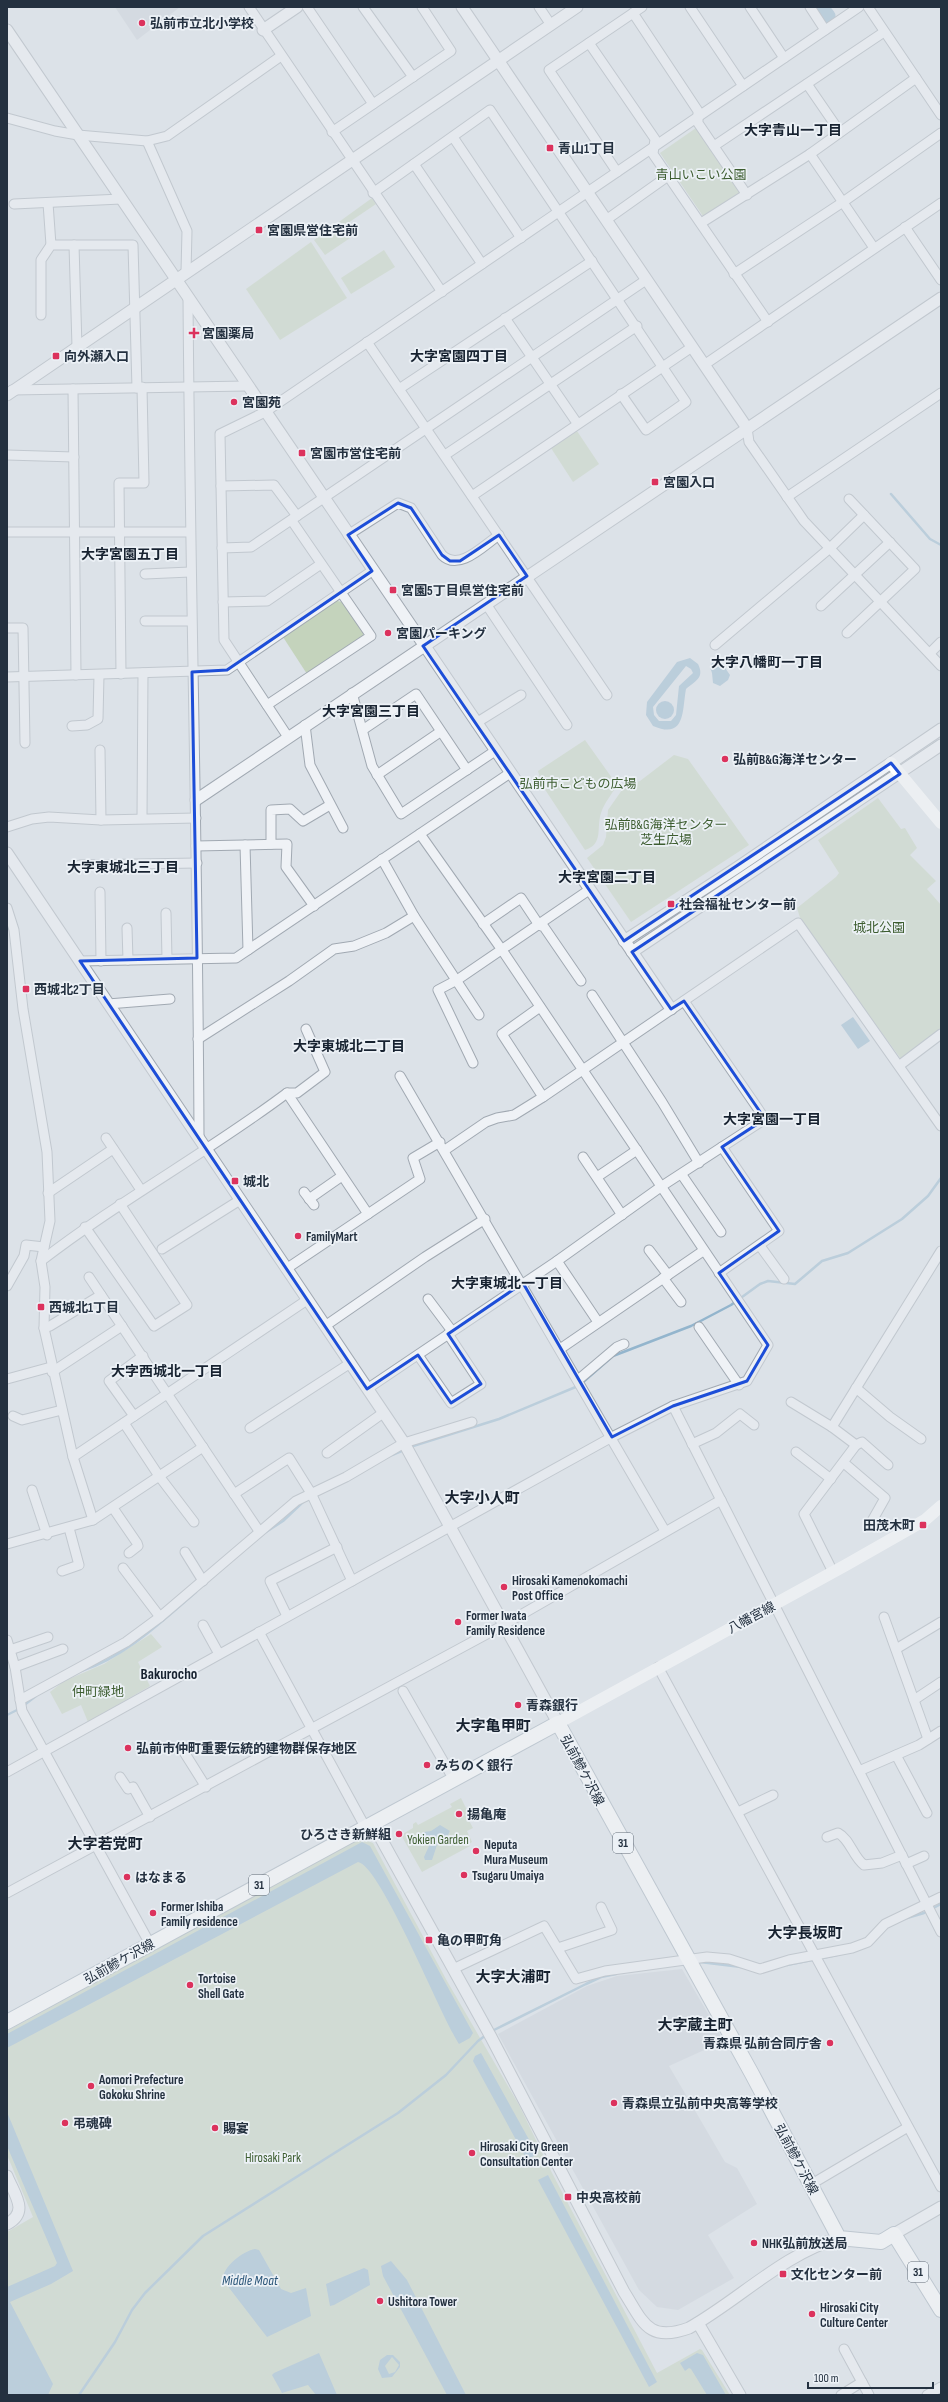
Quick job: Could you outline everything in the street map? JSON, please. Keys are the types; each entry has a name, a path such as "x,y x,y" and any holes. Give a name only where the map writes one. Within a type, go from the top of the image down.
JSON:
{"main road":[{"path":"891,763 941,822"},
{"name":"八幡宮線","path":"558,1723 925,1520 941,1506"},
{"name":"弘前鰺ケ沢線","path":"7,2022 558,1723 839,2238"},
{"path":"839,2238 881,2242 894,2234"},
{"name":"31","path":"894,2234 941,2310"}],"street":[{"path":"249,7 332,132 442,292"},
{"path":"263,30 297,7"},
{"path":"307,7 373,104"},
{"path":"363,7 413,77"},
{"path":"332,132 451,51 422,7"},
{"path":"462,7 747,428 749,442 804,522 941,666"},
{"path":"538,7 551,25"},
{"path":"9,392 577,7"},
{"path":"617,172 549,70 642,7"},
{"path":"690,7 743,86"},
{"path":"750,7 784,58"},
{"path":"810,7 825,30"},
{"path":"288,737 224,640 220,434 265,412 859,7"},
{"path":"868,7 941,115"},
{"path":"633,13 698,111 698,123 747,195"},
{"path":"7,30 372,571 671,1009"},
{"path":"714,146 884,32"},
{"path":"589,43 655,138 653,154 768,322"},
{"path":"7,118 55,131 147,142 167,136 281,56"},
{"path":"701,223 810,154 916,78"},
{"path":"807,84 840,132"},
{"path":"373,192 490,110 664,365 686,402 646,430 621,394"},
{"path":"734,274 843,202 941,133"},
{"path":"453,137 521,238"},
{"path":"147,142 186,231 186,272"},
{"path":"810,154 874,248"},
{"path":"414,164 482,264"},
{"path":"606,220 668,176"},
{"path":"14,204 121,199"},
{"path":"41,315 41,260 51,245 48,203"},
{"path":"704,365 941,203"},
{"path":"905,227 941,280"},
{"path":"51,245 133,245 134,308 144,483 119,482 121,674"},
{"path":"74,245 77,347"},
{"path":"399,389 592,260"},
{"path":"222,548 251,547 646,280"},
{"path":"188,297 189,532 196,800 199,1138"},
{"path":"196,800 352,693 941,298"},
{"path":"505,318 577,424"},
{"path":"445,455 637,326"},
{"path":"367,342 607,695"},
{"path":"472,496 664,365 692,348"},
{"path":"9,392 139,387 247,386"},
{"path":"73,389 73,531 76,675"},
{"path":"787,497 941,393"},
{"path":"7,455 74,457"},
{"path":"221,486 274,485 321,564 371,636 267,705"},
{"path":"847,633 915,569 849,499"},
{"path":"348,535 398,503 411,508 442,555 450,561 460,561 499,535"},
{"path":"715,645 830,548 864,515"},
{"path":"7,532 189,532"},
{"path":"821,606 890,542"},
{"path":"223,602 267,601 321,564"},
{"path":"7,677 227,670 372,571"},
{"path":"145,574 190,572"},
{"path":"486,604 567,725"},
{"path":"145,621 191,621"},
{"path":"7,628 24,628 25,743"},
{"path":"930,653 941,642"},
{"path":"142,818 143,673"},
{"path":"72,726 87,725 98,719 99,675"},
{"path":"352,693 364,729 372,766 401,814 495,751"},
{"path":"364,729 416,694 440,732 467,770"},
{"path":"476,723 506,699 521,695"},
{"path":"305,725 310,765 343,828"},
{"path":"624,942 738,867 941,729"},
{"path":"377,775 440,732"},
{"path":"632,952 900,774 941,745"},
{"path":"100,750 101,820"},
{"path":"80,961 236,958 510,773"},
{"path":"272,844 271,810 290,809 303,820 330,805"},
{"path":"7,827 32,819 49,817 101,820 196,818"},
{"path":"7,1772 612,1437 673,1406 747,1381 768,1345 662,1191 662,1186 502,950 420,834"},
{"path":"196,846 287,844 286,867 314,906"},
{"path":"245,845 248,950"},
{"path":"7,855 80,961 405,1446 558,1723"},
{"path":"382,859 414,916 458,980 479,1015"},
{"path":"80,865 196,863"},
{"path":"473,1063 438,990 458,980 589,890"},
{"path":"97,898 101,960"},
{"path":"483,924 521,898 539,925 544,927 581,981"},
{"path":"7,908 14,930 24,1009 47,1152 50,1221 41,1261 45,1287 44,1328 52,1370 73,1457 93,1520"},
{"path":"166,913 167,959"},
{"path":"198,1039 289,981 334,949 354,946 386,933 414,916"},
{"path":"286,1269 420,1179 412,1158 442,1146 486,1122 496,1118 514,1115 583,1070 798,922 900,1065 941,1126"},
{"path":"127,928 128,960"},
{"path":"592,995 699,1163"},
{"path":"108,1004 154,996 170,999"},
{"path":"367,1389 522,1283 557,1261 662,1186 682,1175 765,1119 684,1000"},
{"path":"540,1007 502,1034 543,1097"},
{"path":"41,1261 85,1227 206,1149 287,1093 297,1093 326,1072 306,1029"},
{"path":"900,1065 941,1034"},
{"path":"400,1076 612,1437 665,1531"},
{"path":"287,1093 368,1214"},
{"path":"106,1138 141,1190"},
{"path":"719,1273 760,1246 779,1231 722,1147"},
{"path":"48,1193 113,1149"},
{"path":"597,1177 637,1150"},
{"path":"583,1156 622,1215"},
{"path":"682,1175 721,1232"},
{"path":"309,1199 342,1176"},
{"path":"162,1249 240,1200"},
{"path":"85,1227 154,1326 187,1305 120,1204"},
{"path":"325,1326 426,1257 485,1219"},
{"path":"7,1286 24,1256 26,1246 44,1247"},
{"path":"760,1246 784,1279"},
{"path":"649,1250 681,1302"},
{"path":"560,1349 703,1251"},
{"path":"832,1427 941,1251"},
{"path":"557,1261 598,1322"},
{"path":"89,1277 259,1531"},
{"path":"44,1328 50,1326 101,1295"},
{"path":"418,1355 451,1404 481,1384 428,1299"},
{"path":"73,1457 168,1395 307,1300"},
{"path":"7,1379 52,1370 122,1326"},
{"path":"699,1327 739,1384"},
{"path":"580,1383 617,1347 624,1344"},
{"path":"134,1416 110,1380 142,1356"},
{"path":"250,1428 349,1364"},
{"path":"856,1388 890,1417 921,1439"},
{"path":"791,1402 832,1427 856,1445"},
{"path":"673,1406 941,1932"},
{"path":"13,1416 22,1420 62,1410"},
{"path":"327,1452 383,1413"},
{"path":"692,1444 716,1433 740,1414 754,1425"},
{"path":"21,1705 59,1677 113,1650 160,1617 296,1501 313,1497 346,1477 405,1446 472,1422"},
{"path":"124,1424 159,1476 194,1522"},
{"path":"833,1572 804,1514 844,1463 856,1445 862,1442 888,1464"},
{"path":"7,1544 69,1528 93,1520 203,1447"},
{"path":"796,1452 831,1479"},
{"path":"234,1494 289,1458 313,1497 352,1581"},
{"path":"844,1463 885,1498 872,1521"},
{"path":"32,1490 46,1534"},
{"path":"7,1893 206,1787 503,1624 721,1500"},
{"path":"113,1508 137,1543 138,1546 129,1553"},
{"path":"62,1571 79,1565 69,1528"},
{"path":"287,1616 270,1581 337,1547"},
{"path":"185,1552 203,1581"},
{"path":"123,1568 160,1617"},
{"path":"884,1617 928,1739"},
{"path":"896,1650 941,1622"},
{"path":"203,1625 219,1654"},
{"path":"259,1632 363,1823 379,1834 489,2034 624,2292 646,2327 657,2332 674,2334 698,2323 784,2264 819,2244 839,2238"},
{"path":"10,1650 48,1637"},
{"path":"7,1640 14,1667 12,1680 21,1705 150,1944"},
{"path":"14,1667 63,1649"},
{"path":"658,1667 819,1959 941,2187"},
{"path":"914,1700 941,1682"},
{"path":"403,1691 454,1780"},
{"path":"859,1771 896,1755 941,1731"},
{"path":"184,1752 206,1787"},
{"path":"896,1755 927,1813"},
{"path":"120,1777 128,1789 133,1787 150,1817"},
{"path":"738,1812 773,1795"},
{"path":"827,1837 838,1833 843,1836 857,1860 864,1865 882,1863 902,1855"},
{"path":"906,1864 924,1856"},
{"path":"454,1969 544,1926 576,1979 605,1970 689,1962 707,1957 729,1959 760,1969 789,1960 819,1959 868,1942 885,1924 929,1909 941,1897"},
{"path":"558,1948 612,1930 601,1907"},
{"path":"810,2185 908,2127"},
{"path":"7,2176 21,2210 19,2216 7,2224"},
{"path":"894,2234 941,2207"},
{"path":"698,2323 740,2395"},
{"path":"844,2349 869,2395"},
{"path":"841,2395 862,2382"},
{"path":"927,2395 941,2387"}],"highlighted area":[{"path":"398,503 411,508 442,555 450,561 460,561 499,535 527,576 423,646 624,941 891,763 900,774 632,952 671,1009 684,1001 765,1119 722,1147 779,1231 719,1273 768,1345 747,1381 673,1406 612,1437 523,1283 448,1334 481,1384 451,1403 418,1355 367,1389 80,961 197,958 192,672 227,670 372,571 348,535"}],"shaded area":[{"name":"弘前市立北小学校","path":"115,7 180,7 137,40"},
{"name":"青森県立弘前中央高等学校","path":"682,1969 724,2041 669,2066 725,2162 737,2168 757,2204 708,2235 734,2278 678,2310 657,2307 639,2290 498,2034 587,1986 617,1976"}],"green space":[{"name":"青山いこい公園","path":"696,128 742,195 705,219 660,153"},
{"path":"372,198 376,204 348,223 356,234 325,255 314,240"},
{"path":"311,242 347,298 280,340 246,289"},
{"path":"384,250 395,267 351,294 341,278"},
{"path":"577,431 599,464 573,482 551,448"},
{"path":"337,601 343,602 364,633 362,637 307,674 283,637"},
{"name":"弘前市こどもの広場","path":"585,740 617,785 602,809 597,840 595,844 585,850 542,785 538,771"},
{"name":"弘前B&G海洋センター 芝生広場","path":"674,755 688,759 749,845 631,922 587,858 603,845 606,837 608,810 622,790 627,785 640,781"},
{"name":"城北公園","path":"878,798 901,829 905,828 917,848 910,855 936,881 927,889 941,905 941,1029 901,1059 802,924 797,908 839,873 818,840"},
{"name":"仲町緑地","path":"151,1634 162,1647 138,1662 150,1686 88,1722 81,1705 62,1714 50,1692 64,1681 104,1664"},
{"name":"Yokien Garden","path":"461,1798 469,1814 466,1815 473,1828 467,1831 472,1842 469,1844 470,1846 422,1872 401,1835 413,1828 413,1824 416,1822 418,1825 452,1807 450,1804"},
{"name":"Hirosaki Park","path":"360,1838 373,1843 447,1981 519,2105 551,2171 657,2373 700,2349 730,2395 7,2395 7,2232 33,2217 7,2155 7,2031"}],"water":[{"path":"690,658 698,664 700,676 686,689 683,714 677,726 672,729 664,729 653,726 646,715 647,702 677,662","holes":["686,666 691,669 693,673 679,686 676,715 671,721 659,721 654,715 653,707"]},
{"path":"714,660 721,662 730,675 728,680 720,686 713,683 710,667"},
{"path":"665,701 671,704 674,710 671,716 665,719 659,716 656,710 659,704"},
{"path":"853,1017 870,1041 858,1049 841,1025"},
{"path":"440,1825 450,1831 448,1835 451,1841 447,1845 437,1845 432,1860 425,1860 424,1857 429,1846 428,1840 421,1834 431,1831"},
{"path":"362,1842 370,1846 473,2033 470,2038 459,2044 450,2029 410,1944 381,1888 368,1870 358,1862 7,2048 7,2034"},
{"path":"481,2053 537,2154 527,2160 473,2061 475,2056"},
{"path":"7,2112 73,2271 51,2284 10,2302 53,2384 48,2395 7,2395 7,2287 55,2266 57,2263 7,2146"},
{"path":"548,2175 657,2382 649,2387 538,2180"},
{"name":"Middle Moat","path":"250,2250 259,2250 281,2289 291,2293 306,2288 311,2316 267,2337 223,2280 226,2270 234,2260"},
{"path":"391,2261 407,2280 466,2395 447,2395 383,2276 381,2266"},
{"path":"364,2268 368,2270 370,2285 330,2306 326,2284"},
{"path":"319,2353 337,2395 316,2395 308,2385 282,2393 272,2375"},
{"path":"697,2353 703,2355 726,2395 707,2395 691,2369 689,2368 685,2371 680,2363"},
{"path":"387,2355 393,2355 400,2362 400,2367 392,2377 382,2378 378,2369 380,2360","holes":["392,2357 399,2365 395,2372 389,2374 385,2366"]}],"waterway":[{"path":"821,7 828,16"},
{"path":"891,494 930,539 941,545"},
{"path":"582,1383 613,1356 691,1326 731,1305 760,1284 768,1281 795,1284 822,1261 848,1253 902,1219 928,1196 941,1178"},
{"path":"410,1447 499,1419 578,1386"},
{"path":"392,1455 404,1450"},
{"path":"266,1532 283,1521 303,1502"},
{"path":"81,1671 113,1657 142,1638 196,1592"},
{"path":"23,1706 36,1696"},
{"path":"7,1715 19,1709"},
{"path":"907,1918 924,1913 941,1904"},
{"path":"787,1965 837,1955"},
{"path":"700,1962 741,1967"},
{"path":"492,2031 601,1977 616,1974"},
{"path":"79,2395 115,2342 132,2310 145,2293 203,2236 398,2113 446,2075 478,2041 486,2035"}],"place":[{"name":"弘前市立北小学校","path":"142,23"},
{"name":"青山1丁目","path":"550,148"},
{"name":"宮園県営住宅前","path":"259,230"},
{"name":"宮園薬局","path":"194,333"},
{"name":"向外瀬入口","path":"56,356"},
{"name":"宮園苑","path":"234,402"},
{"name":"宮園市営住宅前","path":"302,453"},
{"name":"宮園入口","path":"655,482"},
{"name":"宮園5丁目県営住宅前","path":"393,590"},
{"name":"宮園パーキング","path":"388,633"},
{"name":"弘前B&G海洋センター","path":"725,759"},
{"name":"社会福祉センター前","path":"671,904"},
{"name":"西城北2丁目","path":"26,989"},
{"name":"城北","path":"235,1181"},
{"name":"FamilyMart","path":"298,1236"},
{"name":"西城北1丁目","path":"41,1307"},
{"name":"田茂木町","path":"923,1525"},
{"name":"Hirosaki Kamenokomachi Post Office","path":"504,1587"},
{"name":"Former Iwata Family Residence","path":"458,1622"},
{"name":"青森銀行","path":"518,1705"},
{"name":"弘前市仲町重要伝統的建物群保存地区","path":"128,1748"},
{"name":"みちのく銀行","path":"427,1765"},
{"name":"揚亀庵","path":"459,1814"},
{"name":"ひろさき新鮮組","path":"399,1834"},
{"name":"Neputa Mura Museum","path":"476,1851"},
{"name":"Tsugaru Umaiya","path":"464,1875"},
{"name":"はなまる","path":"127,1877"},
{"name":"Former Ishiba Family residence","path":"153,1913"},
{"name":"亀の甲町角","path":"429,1940"},
{"name":"Tortoise Shell Gate","path":"190,1985"},
{"name":"青森県 弘前合同庁舎","path":"830,2043"},
{"name":"Aomori Prefecture Gokoku Shrine","path":"91,2086"},
{"name":"青森県立弘前中央高等学校","path":"614,2103"},
{"name":"弔魂碑","path":"65,2123"},
{"name":"賜宴","path":"215,2128"},
{"name":"Hirosaki City Green Consultation Center","path":"472,2153"},
{"name":"中央高校前","path":"568,2197"},
{"name":"NHK弘前放送局","path":"754,2243"},
{"name":"文化センター前","path":"783,2274"},
{"name":"Ushitora Tower","path":"380,2301"},
{"name":"Hirosaki City Culture Center","path":"812,2314"}],"district":[{"name":"大字青山一丁目","path":"793,130"},
{"name":"大字宮園四丁目","path":"459,356"},
{"name":"大字宮園五丁目","path":"130,554"},
{"name":"大字八幡町一丁目","path":"767,662"},
{"name":"大字宮園三丁目","path":"371,711"},
{"name":"大字東城北三丁目","path":"123,867"},
{"name":"大字宮園二丁目","path":"607,877"},
{"name":"大字東城北二丁目","path":"349,1046"},
{"name":"大字宮園一丁目","path":"772,1119"},
{"name":"大字東城北一丁目","path":"507,1283"},
{"name":"大字西城北一丁目","path":"167,1371"},
{"name":"大字小人町","path":"482,1498"},
{"name":"Bakurocho","path":"169,1674"},
{"name":"大字亀甲町","path":"493,1726"},
{"name":"大字若党町","path":"105,1844"},
{"name":"大字長坂町","path":"805,1933"},
{"name":"大字大浦町","path":"513,1977"},
{"name":"大字蔵主町","path":"695,2025"}]}
